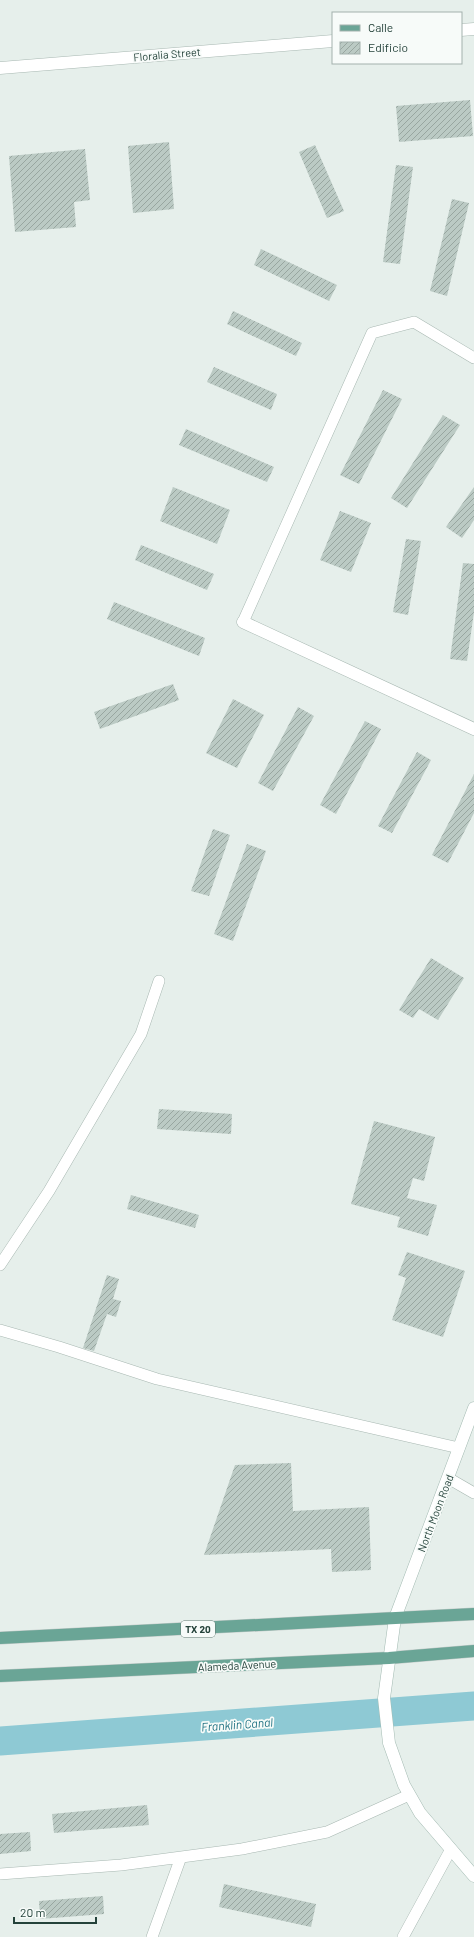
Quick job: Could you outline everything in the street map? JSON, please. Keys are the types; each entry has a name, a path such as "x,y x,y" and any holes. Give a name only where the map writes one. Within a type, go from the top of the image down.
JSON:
{"main road":[{"name":"TX 20","path":"0,1638 474,1614"},
{"name":"Alameda Avenue","path":"0,1676 389,1658 474,1651"}],"street":[{"path":"462,30 474,29"},
{"name":"Floralia Street","path":"0,68 332,41"},
{"path":"243,622 474,729"},
{"name":"North Moon Road","path":"474,1408 395,1618 384,1698 389,1743 395,1765 409,1795 420,1813 474,1876"}],"lane":[{"path":"243,622 372,333 414,322 474,358"},
{"path":"0,1265 49,1191 141,1034 159,981"},
{"path":"0,1330 59,1347 157,1379 459,1448"},
{"path":"448,1478 474,1493"},
{"path":"0,1874 121,1865 242,1849 327,1832 409,1795"},
{"path":"403,1937 451,1849"},
{"path":"152,1937 181,1857"}],"building":[{"path":"470,100 473,136 399,142 396,106"},
{"path":"169,142 174,209 133,213 128,146"},
{"path":"315,145 344,211 327,218 299,152"},
{"path":"85,149 90,200 74,202 76,227 15,232 9,156"},
{"path":"396,165 413,167 400,264 383,262"},
{"path":"452,199 469,203 447,296 430,291"},
{"path":"261,249 337,285 329,301 254,265"},
{"path":"233,311 302,343 296,356 227,324"},
{"path":"214,367 277,394 271,410 207,382"},
{"path":"383,390 402,399 359,484 340,475"},
{"path":"443,415 460,425 407,508 391,498"},
{"path":"186,429 274,467 267,482 179,445"},
{"path":"173,487 230,510 217,544 160,521"},
{"path":"474,487 474,520 462,538 446,527"},
{"path":"340,511 371,523 351,572 320,560"},
{"path":"406,539 421,541 408,615 393,612"},
{"path":"141,545 214,574 207,590 135,560"},
{"path":"463,563 474,564 474,612 467,661 450,659"},
{"path":"114,602 205,638 199,656 107,619"},
{"path":"173,684 179,700 100,729 94,712"},
{"path":"233,699 264,715 237,768 206,753"},
{"path":"298,707 314,716 273,791 258,783"},
{"path":"365,721 381,729 336,814 320,805"},
{"path":"417,752 431,760 392,833 378,826"},
{"path":"474,774 474,813 448,863 432,855"},
{"path":"213,829 230,835 209,896 191,891"},
{"path":"247,844 266,851 233,941 214,934"},
{"path":"431,958 464,978 438,1020 419,1009 413,1018 399,1010"},
{"path":"159,1109 232,1114 231,1134 157,1129"},
{"path":"374,1121 435,1137 424,1181 413,1178 407,1198 437,1205 428,1236 397,1227 400,1217 351,1204"},
{"path":"131,1195 199,1215 195,1228 127,1209"},
{"path":"407,1252 465,1271 443,1337 392,1320 406,1278 398,1275"},
{"path":"107,1275 119,1279 113,1299 121,1301 116,1317 107,1314 94,1351 83,1348"},
{"path":"291,1463 293,1511 369,1507 371,1570 332,1572 331,1549 204,1555 235,1465"},
{"path":"147,1805 149,1825 54,1833 52,1814"},
{"path":"30,1832 31,1851 0,1854 0,1834"},
{"path":"224,1884 316,1904 311,1927 219,1907"},
{"path":"103,1896 104,1914 40,1919 39,1901"}],"waterway":[{"name":"Franklin Canal","path":"0,1741 474,1706"}]}
